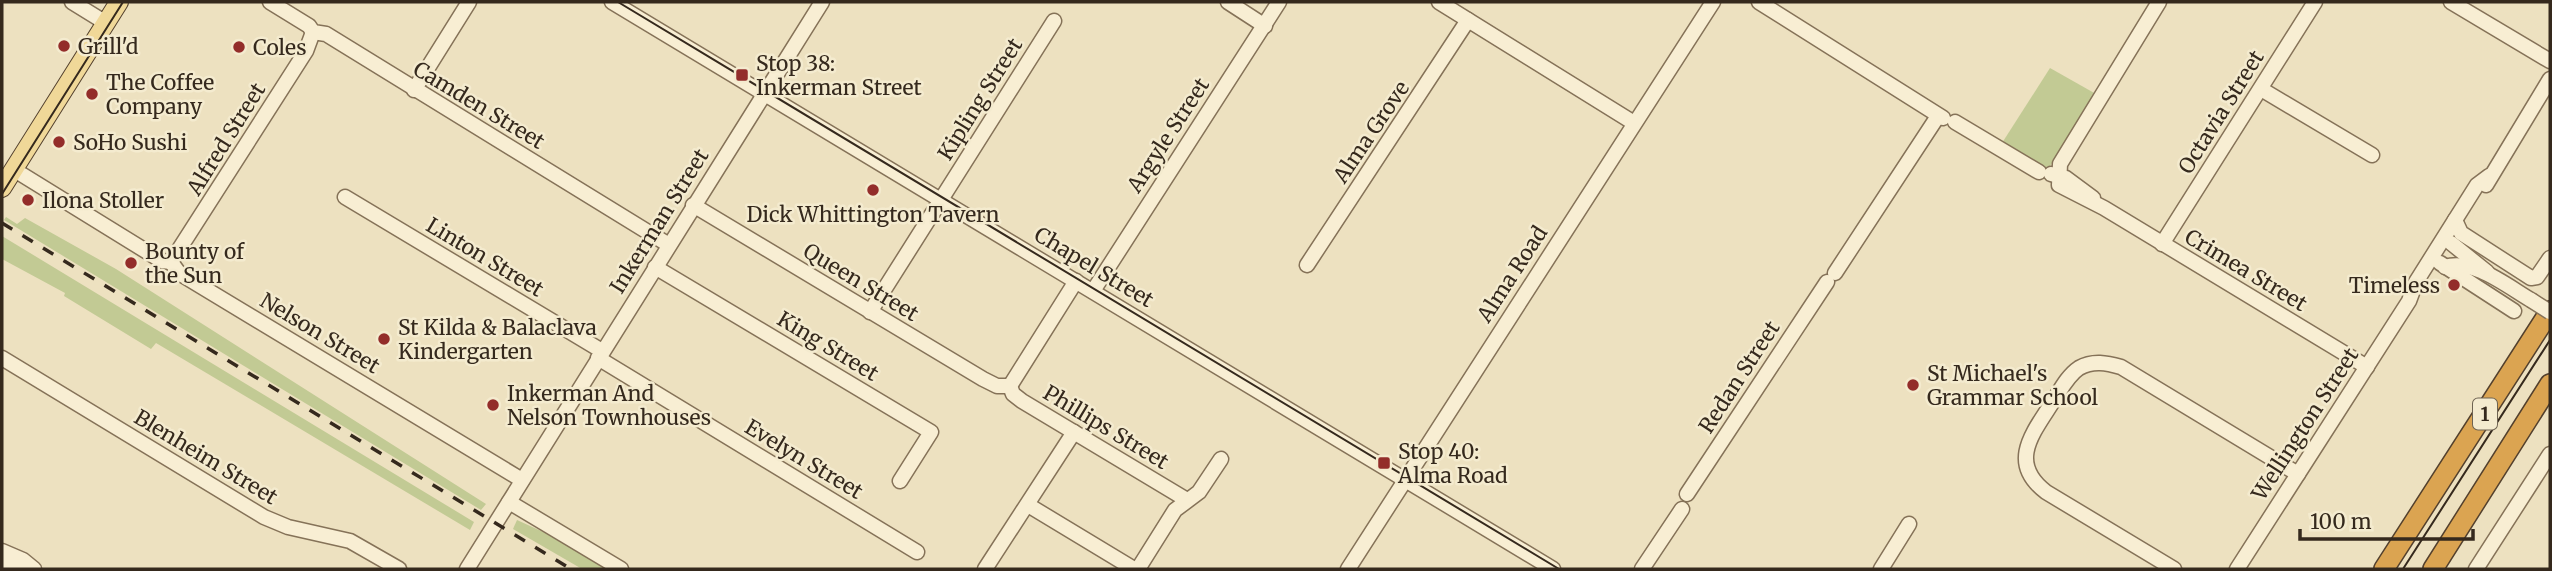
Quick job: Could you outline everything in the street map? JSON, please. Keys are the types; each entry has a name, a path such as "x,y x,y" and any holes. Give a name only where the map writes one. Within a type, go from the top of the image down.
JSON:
{"highway":[{"name":"1","path":"2384,569 2550,312"},
{"name":"1","path":"2433,569 2550,384"}],"main road":[{"path":"2,188 120,2"}],"street":[{"path":"72,2 106,23"},
{"name":"Camden Street","path":"270,2 309,26 313,32 326,34 668,245"},
{"path":"414,90 469,2"},
{"name":"Chapel Street","path":"612,2 1553,569"},
{"name":"Inkerman Street","path":"473,567 522,480 822,2"},
{"path":"1228,2 1265,26"},
{"name":"Argyle Street","path":"1093,291 1279,2"},
{"path":"1439,2 1634,123"},
{"name":"Alma Road","path":"1348,569 1713,2"},
{"path":"2048,173 2061,161 2159,2"},
{"name":"Octavia Street","path":"2162,244 2315,2"},
{"path":"2451,2 2550,61"},
{"name":"Crimea Street","path":"1765,3 1909,94 1936,108 1945,118 2048,173 2062,188 2104,208 2367,367"},
{"name":"Alma Grove","path":"1307,265 1468,20"},
{"name":"Kipling Street","path":"870,312 1054,21"},
{"name":"Alfred Street","path":"170,263 306,51 313,32"},
{"name":"Wellington Street","path":"2409,301 2442,265 2477,185 2489,176 2550,79"},
{"path":"2260,89 2372,155"},
{"name":"Redan Street","path":"1688,494 1831,278 1945,118"},
{"name":"Nelson Street","path":"13,169 44,191 170,263 179,273 522,480"},
{"name":"Linton Street","path":"345,197 600,355"},
{"name":"Queen Street","path":"694,205 983,379 997,386 1010,386"},
{"path":"2455,231 2531,278 2537,277 2550,258"},
{"path":"2455,231 2490,276"},
{"name":"Wellington Street","path":"2237,569 2409,301 2416,282 2455,231"},
{"path":"2442,265 2459,263 2490,276 2550,312"},
{"path":"2442,265 2514,311"},
{"name":"King Street","path":"655,267 931,432 900,481"},
{"path":"1010,386 1076,281"},
{"name":"Evelyn Street","path":"600,355 917,552"},
{"name":"Blenheim Street","path":"2,358 264,517 288,527 350,541 399,569"},
{"path":"2174,569 2046,492 2030,475 2026,466 2027,446 2071,375 2090,364 2121,367 2298,474"},
{"name":"Phillips Street","path":"1010,386 1016,397 1187,500"},
{"path":"985,569 1074,432"},
{"path":"2476,569 2550,454"},
{"path":"1028,505 1136,569 1169,518 1199,492 1221,458"},
{"path":"509,502 621,569"},
{"path":"1645,567 1682,509"},
{"path":"1881,569 1909,524"},
{"path":"2,551 23,560 34,569"},
{"path":"2,562 26,569"}],"green space":[{"path":"2050,68 2096,94 2050,166 2043,168 2002,143"},
{"path":"6,217 17,224 25,218 116,269 486,504 481,510 4,220"},
{"path":"2,236 474,522 470,530 156,343 151,349 64,296 65,293 2,259"},
{"path":"517,520 563,541 610,569 582,569 513,529"}],"tram line":[{"path":"2,194 123,2"},
{"path":"618,2 1559,569"},
{"path":"2403,569 2550,340"}],"railway":[{"path":"2,223 571,569"}],"place":[{"name":"Grill'd","path":"64,46"},
{"name":"Coles","path":"239,47"},
{"name":"Stop 38: Inkerman Street","path":"742,75"},
{"name":"The Coffee Company","path":"92,94"},
{"name":"SoHo Sushi","path":"59,142"},
{"name":"Dick Whittington Tavern","path":"873,190"},
{"name":"Ilona Stoller","path":"28,200"},
{"name":"Bounty of the Sun","path":"131,263"},
{"name":"Timeless","path":"2454,285"},
{"name":"St Kilda & Balaclava Kindergarten","path":"384,339"},
{"name":"St Michael's Grammar School","path":"1913,385"},
{"name":"Inkerman And Nelson Townhouses","path":"493,405"},
{"name":"Stop 40: Alma Road","path":"1384,463"}]}
